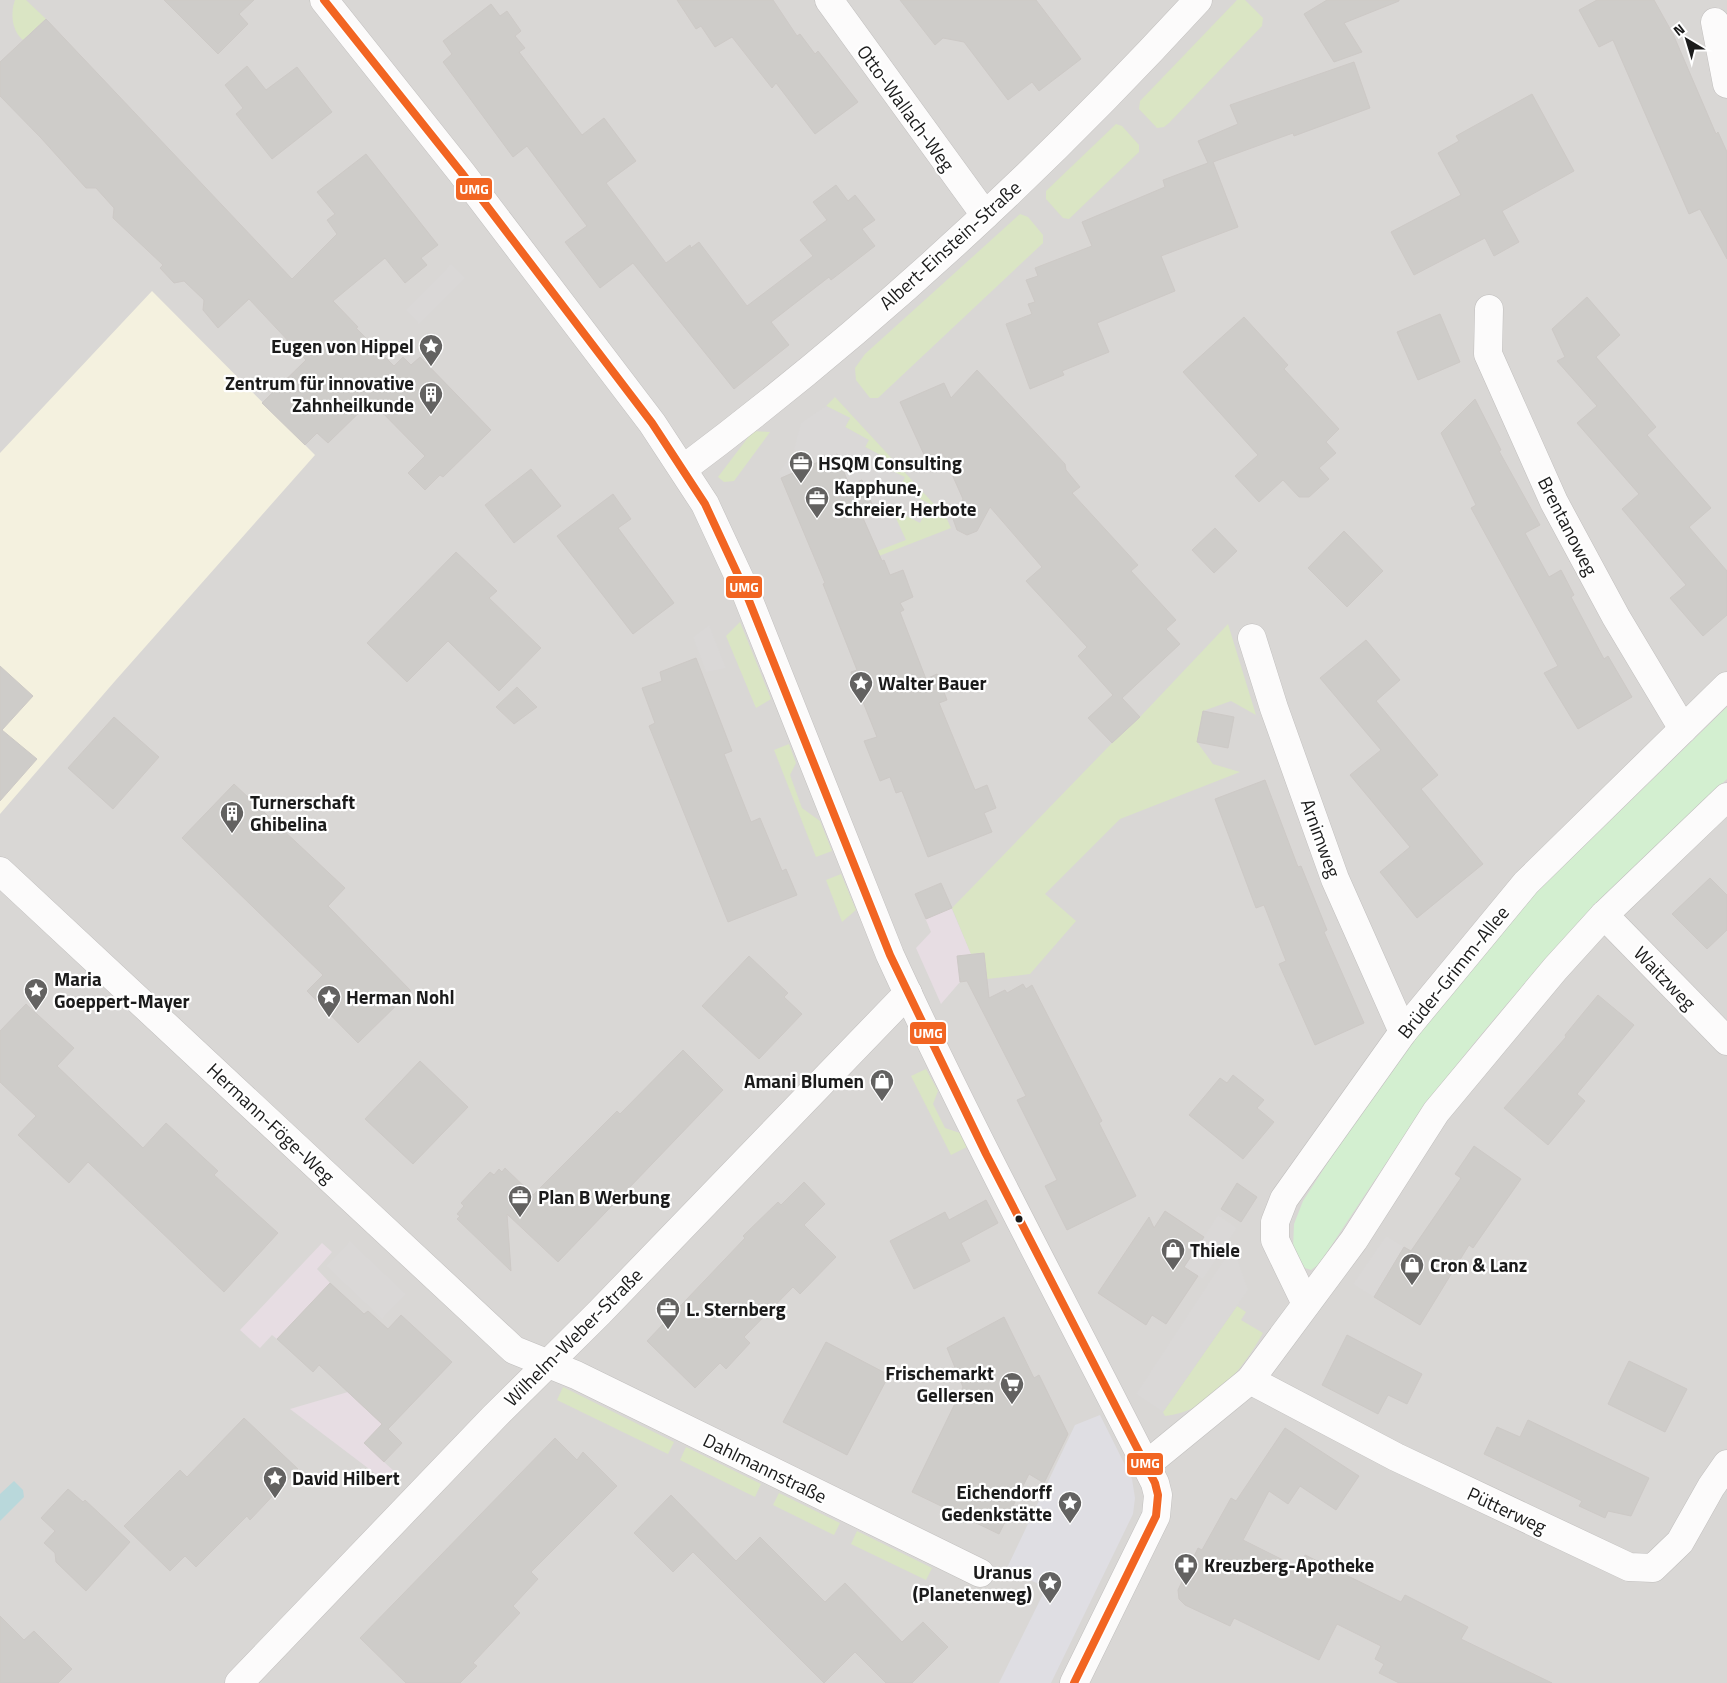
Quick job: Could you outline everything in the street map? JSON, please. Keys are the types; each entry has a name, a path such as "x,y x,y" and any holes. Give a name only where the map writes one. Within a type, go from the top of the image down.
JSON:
{"street":[{"path":"324,0 461,172 652,424 683,469 718,528 744,588 890,955 975,1132 1155,1483 1158,1495 1156,1516 1074,1683"},
{"name":"Otto-Wallach-Weg","path":"829,0 985,215"},
{"name":"Albert-Einstein-Straße","path":"683,469 823,360 985,215 1121,85 1198,0"},
{"path":"1715,22 1727,84"},
{"name":"Brentanoweg","path":"1489,310 1488,354 1554,502 1616,617 1683,729"},
{"name":"Arnimweg","path":"1252,638 1274,708 1335,879 1403,1032"},
{"name":"Brüder-Grimm-Allee","path":"1306,1304 1275,1240 1275,1222 1284,1199 1403,1032 1526,883 1727,686"},
{"path":"1146,1465 1250,1380 1354,1240 1436,1112 1555,969 1604,915 1727,797"},
{"name":"Hermann-Föge-Weg","path":"0,872 514,1350 548,1365"},
{"name":"Waitzweg","path":"1604,915 1727,1041"},
{"name":"Wilhelm-Weber-Straße","path":"239,1683 494,1417 548,1365 908,993"},
{"name":"Dahlmannstraße","path":"548,1365 576,1375 980,1573"},
{"name":"Pütterweg","path":"1250,1380 1396,1457 1630,1567 1652,1568 1680,1542 1711,1487 1727,1464"}],"shaded area":[{"path":"0,0 1727,0 1727,1683 0,1683"},
{"path":"451,264 465,278 419,324 406,310"},
{"path":"152,291 315,455 0,814 0,453"},
{"path":"826,406 850,418 845,427 869,440 865,447 888,459 884,467 905,477 900,488 930,504 920,523 897,511 895,516 906,540 877,551 859,509 872,503 862,480 849,485 837,454 817,463 815,457 799,464 801,469 781,478 779,472 793,453 801,423"},
{"path":"709,625 726,668 706,672 693,637"},
{"path":"941,883 971,954 984,953 987,979 960,982 941,1004 916,948 931,932 915,894"},
{"path":"1218,1215 1237,1228 1203,1279 1184,1267"},
{"path":"1386,1236 1404,1247 1374,1297 1353,1284"},
{"path":"350,1241 406,1294 382,1319 326,1266"},
{"path":"322,1243 332,1252 317,1269 330,1283 277,1339 272,1335 260,1348 240,1330"},
{"path":"1233,1246 1248,1290 1163,1412 1136,1394"},
{"path":"348,1392 402,1443 384,1462 394,1471 385,1481 290,1409"},
{"path":"1100,1415 1132,1479 1135,1498 1133,1514 1051,1683 999,1683 1046,1588 1007,1568 1075,1425"}],"green space":[{"path":"15,0 26,0 46,19 23,40 16,32 13,22"},
{"path":"1237,0 1245,0 1263,18 1262,26 1169,123 1164,127 1157,128 1139,109 1140,101"},
{"path":"1116,124 1122,126 1139,145 1139,152 1069,219 1063,218 1046,199 1046,191"},
{"path":"1020,214 1028,217 1043,235 1043,243 878,398 870,398 856,380 855,368 865,354"},
{"path":"835,397 946,517 951,528 879,556 877,551 898,511 899,488 884,467 887,459 865,447 868,440 845,427 850,418 826,406"},
{"path":"753,431 770,432 734,481 724,482 718,477"},
{"path":"740,622 771,699 756,708 726,636"},
{"path":"1228,624 1256,715 1231,701 1203,711 1197,742 1213,764 1240,772 1120,819 1045,894 1076,921 1030,974 987,979 984,953 971,954 952,908 1112,743 1140,717"},
{"path":"1727,707 1727,779 1646,856 1530,977 1494,1019 1425,1107 1384,1165 1319,1264 1311,1270 1305,1268 1293,1248 1294,1224 1303,1201 1372,1094 1467,972 1532,897"},
{"path":"789,744 796,763 790,775 802,808 820,821 832,851 816,857 774,750"},
{"path":"841,874 856,910 842,922 826,880"},
{"path":"926,1069 938,1091 933,1104 945,1128 960,1133 967,1147 951,1155 911,1076"},
{"path":"1237,1306 1246,1312 1241,1320 1263,1333 1255,1347 1235,1374 1210,1397 1181,1413 1165,1416 1163,1412"},
{"path":"563,1387 674,1442 668,1454 557,1400"},
{"path":"686,1447 761,1484 755,1497 680,1460"},
{"path":"779,1493 840,1523 834,1535 773,1505"},
{"path":"857,1531 932,1568 926,1580 851,1544"}],"water":[{"path":"14,1481 23,1490 24,1497 0,1521 0,1494"}],"building":[{"path":"164,0 254,0 239,14 248,24 218,54"},
{"path":"677,0 773,0 797,36 800,34 815,54 818,51 858,102 815,134 776,83 772,88 732,37 715,47 701,26 696,29"},
{"path":"900,0 1036,0 1081,59 1039,91 1032,82 1008,100 964,42 943,38 935,45"},
{"path":"1327,0 1399,1 1344,23 1362,52 1334,62 1304,14"},
{"path":"1597,0 1654,0 1673,34 1716,134 1718,132 1727,152 1727,259 1700,209 1689,214 1613,40 1599,47 1579,10"},
{"path":"491,4 500,16 507,11 521,31 515,36 525,48 519,52 582,135 604,118 636,161 606,183 666,263 690,245 691,248 699,242 747,306 813,256 800,240 827,220 813,202 836,185 848,201 855,195 875,220 862,229 875,246 831,280 829,277 771,322 789,345 734,389 633,263 600,288 565,242 587,226 527,146 513,157 443,62 452,54 443,41"},
{"path":"46,19 292,279 337,234 327,220 335,214 317,192 366,154 438,245 421,258 427,265 405,283 385,258 333,301 358,327 356,328 394,366 403,357 411,365 420,357 491,430 443,477 440,475 425,490 408,473 425,456 371,401 328,443 317,433 305,445 262,403 306,360 249,299 218,328 203,310 204,300 184,281 174,283 160,268 163,265 113,218 114,208 96,188 86,188 0,96 0,62"},
{"path":"1354,62 1370,108 1294,136 1293,133 1213,162 1238,227 1161,256 1175,291 1097,323 1109,352 1062,371 1064,375 1030,389 1006,324 1032,314 1028,304 1035,302 1026,280 1038,276 1035,268 1092,246 1082,222 1165,187 1163,180 1208,163 1198,141 1238,124 1230,105"},
{"path":"247,66 266,90 297,67 332,112 272,159 236,114 243,108 225,85"},
{"path":"1532,94 1574,171 1502,211 1519,242 1494,256 1485,238 1414,275 1391,232 1461,195 1438,153 1459,141 1456,136"},
{"path":"1587,297 1620,335 1596,357 1656,427 1647,435 1711,508 1689,527 1727,571 1727,615 1703,636 1670,598 1686,585 1622,509 1639,494 1577,423 1597,406 1557,361 1565,357 1552,329"},
{"path":"1440,314 1460,362 1418,380 1397,332"},
{"path":"1244,317 1288,365 1284,369 1339,429 1326,442 1336,453 1319,468 1329,479 1309,497 1299,497 1283,480 1259,502 1235,476 1258,455 1183,372"},
{"path":"977,370 1065,464 1066,470 1080,487 1072,493 1138,565 1131,571 1176,620 1166,629 1180,644 1122,698 1140,717 1112,743 1088,718 1113,695 1078,656 1087,647 1026,581 1042,567 990,507 977,531 967,535 957,530 953,519 963,499 942,452 926,459 900,402 944,383 951,398"},
{"path":"1475,399 1501,450 1499,451 1540,525 1525,533 1549,577 1561,570 1574,595 1571,597 1604,659 1608,656 1632,697 1578,729 1544,673 1558,666 1471,508 1476,505 1441,433"},
{"path":"837,454 849,485 862,480 872,504 859,509 882,561 884,560 890,575 903,570 913,597 900,603 904,610 900,612 926,679 937,674 947,700 939,703 975,790 987,785 996,808 984,813 992,832 928,857 902,791 896,793 890,777 880,781 864,741 877,737 851,672 857,670 823,584 825,583 781,478"},
{"path":"531,469 561,506 514,543 485,505"},
{"path":"613,494 631,519 618,528 674,603 633,634 557,536"},
{"path":"1215,528 1237,551 1214,573 1192,550"},
{"path":"1344,531 1383,571 1347,607 1308,568"},
{"path":"456,552 497,591 489,598 541,648 499,691 448,641 407,682 367,643"},
{"path":"1366,640 1400,680 1376,701 1438,775 1421,789 1483,864 1417,918 1380,872 1410,847 1350,775 1381,750 1320,678"},
{"path":"696,658 732,751 724,754 751,822 760,818 782,871 786,869 797,895 728,922 649,726 655,723 642,688 662,681 660,672"},
{"path":"0,666 33,696 2,730 37,759 0,801"},
{"path":"517,687 537,707 514,724 496,707"},
{"path":"1203,711 1234,717 1228,748 1197,742"},
{"path":"114,717 159,757 113,809 68,768"},
{"path":"1265,780 1298,867 1301,866 1327,930 1324,932 1364,1023 1315,1045 1279,964 1286,961 1264,905 1256,908 1215,799"},
{"path":"234,784 345,888 328,906 411,991 358,1043 307,991 323,975 182,838"},
{"path":"1710,878 1727,895 1727,930 1707,949 1672,914"},
{"path":"941,883 952,908 926,919 915,894"},
{"path":"984,953 989,998 1005,990 1007,993 1023,984 1026,989 1032,985 1102,1121 1099,1123 1136,1196 1067,1230 1045,1186 1057,1180 1017,1100 1026,1096 967,981 960,982 957,956"},
{"path":"749,956 788,993 784,997 802,1014 759,1059 702,1006"},
{"path":"1598,995 1634,1025 1577,1094 1585,1101 1548,1145 1504,1108 1566,1037 1565,1035"},
{"path":"26,1004 74,1048 57,1066 143,1148 166,1123 218,1171 214,1175 278,1233 224,1292 88,1162 69,1183 18,1135 36,1116 0,1082 0,1031"},
{"path":"683,1050 723,1090 558,1262 507,1214 511,1271 457,1219 460,1216 457,1214 464,1206 461,1203 490,1172 494,1175 499,1169 502,1172 505,1168 533,1195 617,1111 620,1114"},
{"path":"420,1061 468,1107 413,1164 365,1119"},
{"path":"1233,1075 1264,1100 1257,1108 1274,1122 1243,1159 1189,1115 1220,1078 1227,1083"},
{"path":"1474,1146 1521,1179 1473,1248 1469,1245 1420,1325 1374,1297 1404,1247 1411,1251 1461,1178 1455,1174"},
{"path":"804,1182 825,1204 804,1225 836,1257 800,1294 793,1287 744,1337 750,1343 726,1369 720,1363 695,1388 647,1341 745,1238 743,1236 778,1202 781,1205"},
{"path":"1237,1183 1257,1197 1241,1222 1221,1209"},
{"path":"986,1200 998,1223 961,1243 970,1261 914,1289 890,1241 945,1212 949,1220"},
{"path":"1165,1211 1204,1237 1184,1267 1198,1276 1166,1324 1152,1315 1146,1325 1098,1293 1149,1217 1154,1228"},
{"path":"330,1283 364,1314 368,1311 388,1329 401,1315 452,1362 388,1429 402,1443 384,1462 364,1443 382,1424 319,1365 313,1372 277,1339"},
{"path":"1004,1317 1034,1378 1039,1375 1068,1434 1044,1483 1029,1474 999,1534 912,1492 963,1387 947,1348"},
{"path":"1347,1335 1422,1374 1407,1404 1388,1395 1378,1414 1322,1385"},
{"path":"826,1342 889,1375 847,1455 783,1422"},
{"path":"1629,1361 1687,1389 1665,1432 1608,1404"},
{"path":"244,1418 298,1469 250,1520 247,1516 196,1567 185,1556 170,1571 124,1526 180,1470 187,1477"},
{"path":"1528,1420 1649,1478 1631,1516 1608,1511 1605,1518 1579,1506 1582,1501 1484,1454 1497,1427 1520,1437"},
{"path":"1285,1428 1359,1476 1336,1510 1300,1486 1288,1504 1269,1491 1243,1540 1299,1568 1305,1555 1401,1602 1405,1595 1468,1627 1461,1639 1552,1683 1399,1683 1379,1673 1384,1664 1375,1659 1381,1646 1337,1624 1319,1660 1234,1618 1230,1626 1185,1605 1179,1599 1178,1590 1198,1548 1202,1550 1231,1498 1236,1501"},
{"path":"555,1438 577,1460 583,1452 617,1486 531,1572 538,1579 513,1606 520,1613 473,1663 477,1666 460,1683 406,1683 360,1638"},
{"path":"68,1489 83,1502 85,1500 130,1542 86,1591 56,1562 55,1553 44,1543 55,1531 41,1518"},
{"path":"671,1495 736,1561 760,1537 825,1602 845,1583 902,1642 923,1622 948,1647 912,1683 886,1683 855,1652 824,1683 693,1552 673,1572 634,1533"},
{"path":"0,1616 24,1640 34,1631 72,1669 58,1683 0,1683"}],"transit line":[{"name":"UMG","path":"324,0 461,172 652,423 705,504 744,588 890,955 986,1154 1155,1483 1158,1495 1156,1516 1074,1683"}],"place":[{"name":"Eugen von Hippel","path":"431,367"},
{"name":"Zentrum für innovative Zahnheilkunde","path":"431,415"},
{"name":"HSQM Consulting","path":"801,484"},
{"name":"Kapphune, Schreier, Herbote","path":"817,519"},
{"name":"Walter Bauer","path":"861,704"},
{"name":"Turnerschaft Ghibelina","path":"232,834"},
{"name":"Maria Goeppert-Mayer","path":"36,1011"},
{"name":"Herman Nohl","path":"329,1018"},
{"name":"Amani Blumen","path":"882,1102"},
{"name":"Plan B Werbung","path":"520,1218"},
{"name":"Thiele","path":"1173,1271"},
{"name":"Cron & Lanz","path":"1412,1286"},
{"name":"L. Sternberg","path":"668,1330"},
{"name":"Frischemarkt Gellersen","path":"1012,1405"},
{"name":"David Hilbert","path":"275,1499"},
{"name":"Eichendorff Gedenkstätte","path":"1070,1524"},
{"name":"Kreuzberg-Apotheke","path":"1186,1586"},
{"name":"Uranus (Planetenweg)","path":"1050,1604"}]}
